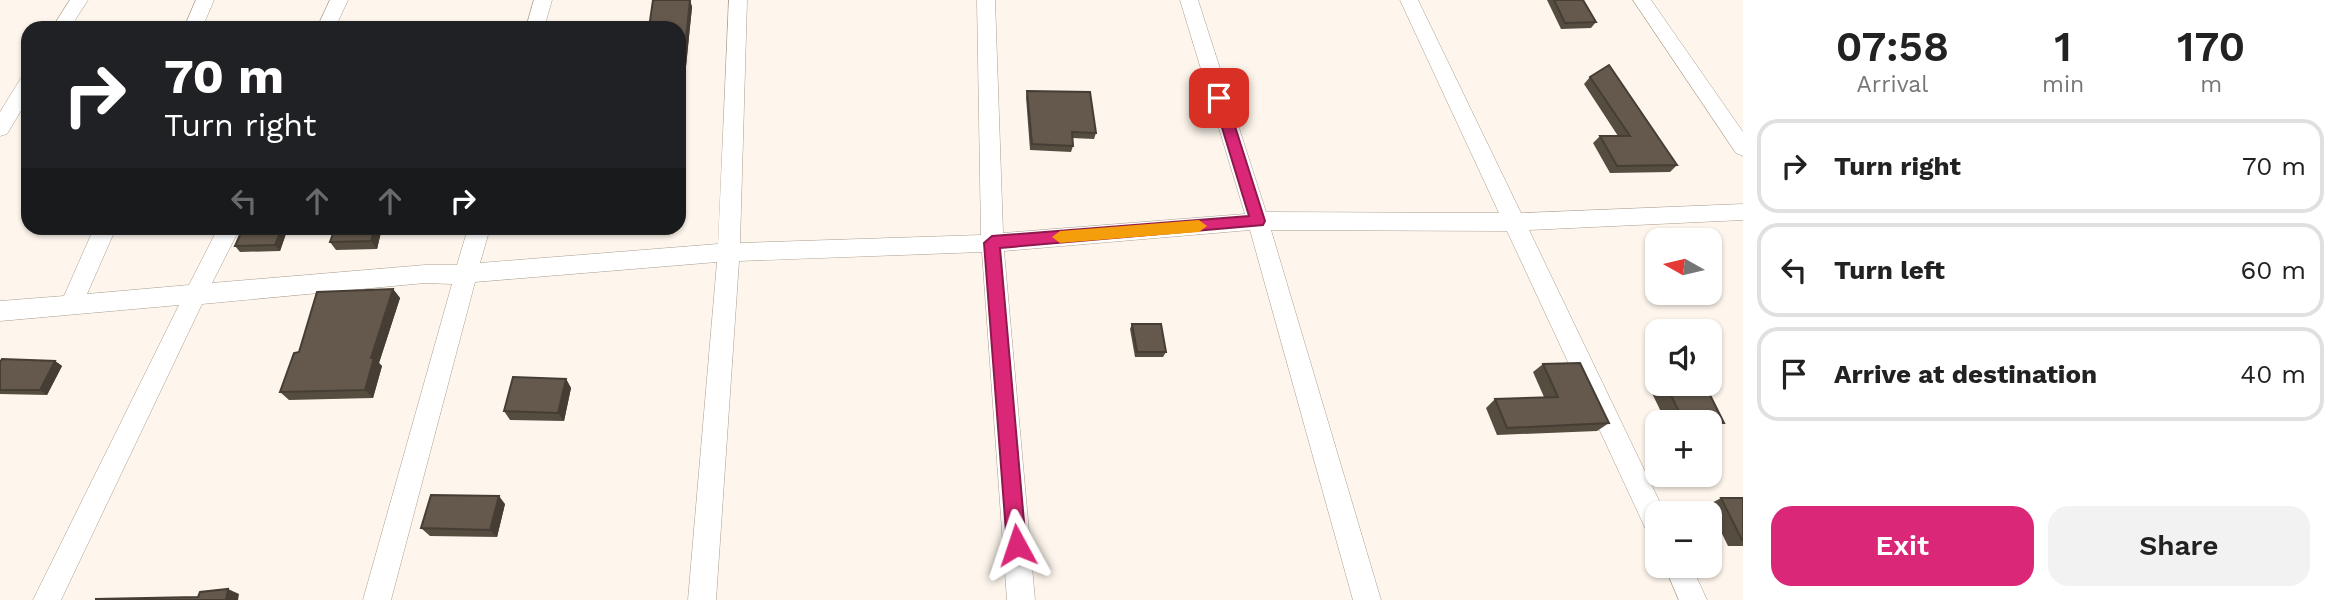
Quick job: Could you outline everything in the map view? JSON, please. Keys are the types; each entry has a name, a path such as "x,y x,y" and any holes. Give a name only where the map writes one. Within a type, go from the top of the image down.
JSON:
{"street":[{"path":"66,21 79,0"},
{"path":"196,21 205,0"},
{"path":"330,21 340,0"},
{"path":"537,21 543,0"},
{"path":"702,600 729,252 738,0"},
{"path":"986,0 992,243 1021,600"},
{"path":"1189,0 1258,221 1367,600"},
{"path":"1409,0 1646,501"},
{"path":"1642,0 1743,148"},
{"path":"0,129 21,94"},
{"path":"0,311 729,252 992,243 1258,221 1514,222 1743,212"},
{"path":"71,305 102,235"},
{"path":"47,600 225,235"},
{"path":"377,600 477,235"},
{"path":"1682,578 1693,600"}],"building":[{"path":"653,0 690,0 686,39 686,21 650,21"},
{"path":"1554,0 1583,0 1596,22 1565,23"},
{"path":"1609,65 1677,165 1617,166 1600,136 1630,136 1590,77"},
{"path":"1027,91 1090,92 1096,133 1072,132 1073,146 1032,144"},
{"path":"240,235 279,235 275,245 235,246"},
{"path":"332,235 373,235 371,241 330,242"},
{"path":"393,289 371,358 374,358 365,390 280,392 294,353 299,352 317,292"},
{"path":"1132,324 1161,324 1166,352 1137,352"},
{"path":"2,359 55,361 40,390 0,390"},
{"path":"1580,363 1609,423 1507,428 1495,399 1558,397 1543,364"},
{"path":"513,377 566,379 558,413 504,411"},
{"path":"1671,396 1710,396 1718,410 1678,410"},
{"path":"431,495 499,496 490,530 421,528"},
{"path":"1721,498 1743,498 1743,540 1742,540"},
{"path":"228,589 226,600 96,600 198,597 200,592"}],"slow traffic":[{"path":"1060,237 1199,226"}],"route":[{"path":"1017,545 992,243 1258,221 1219,98"}]}
